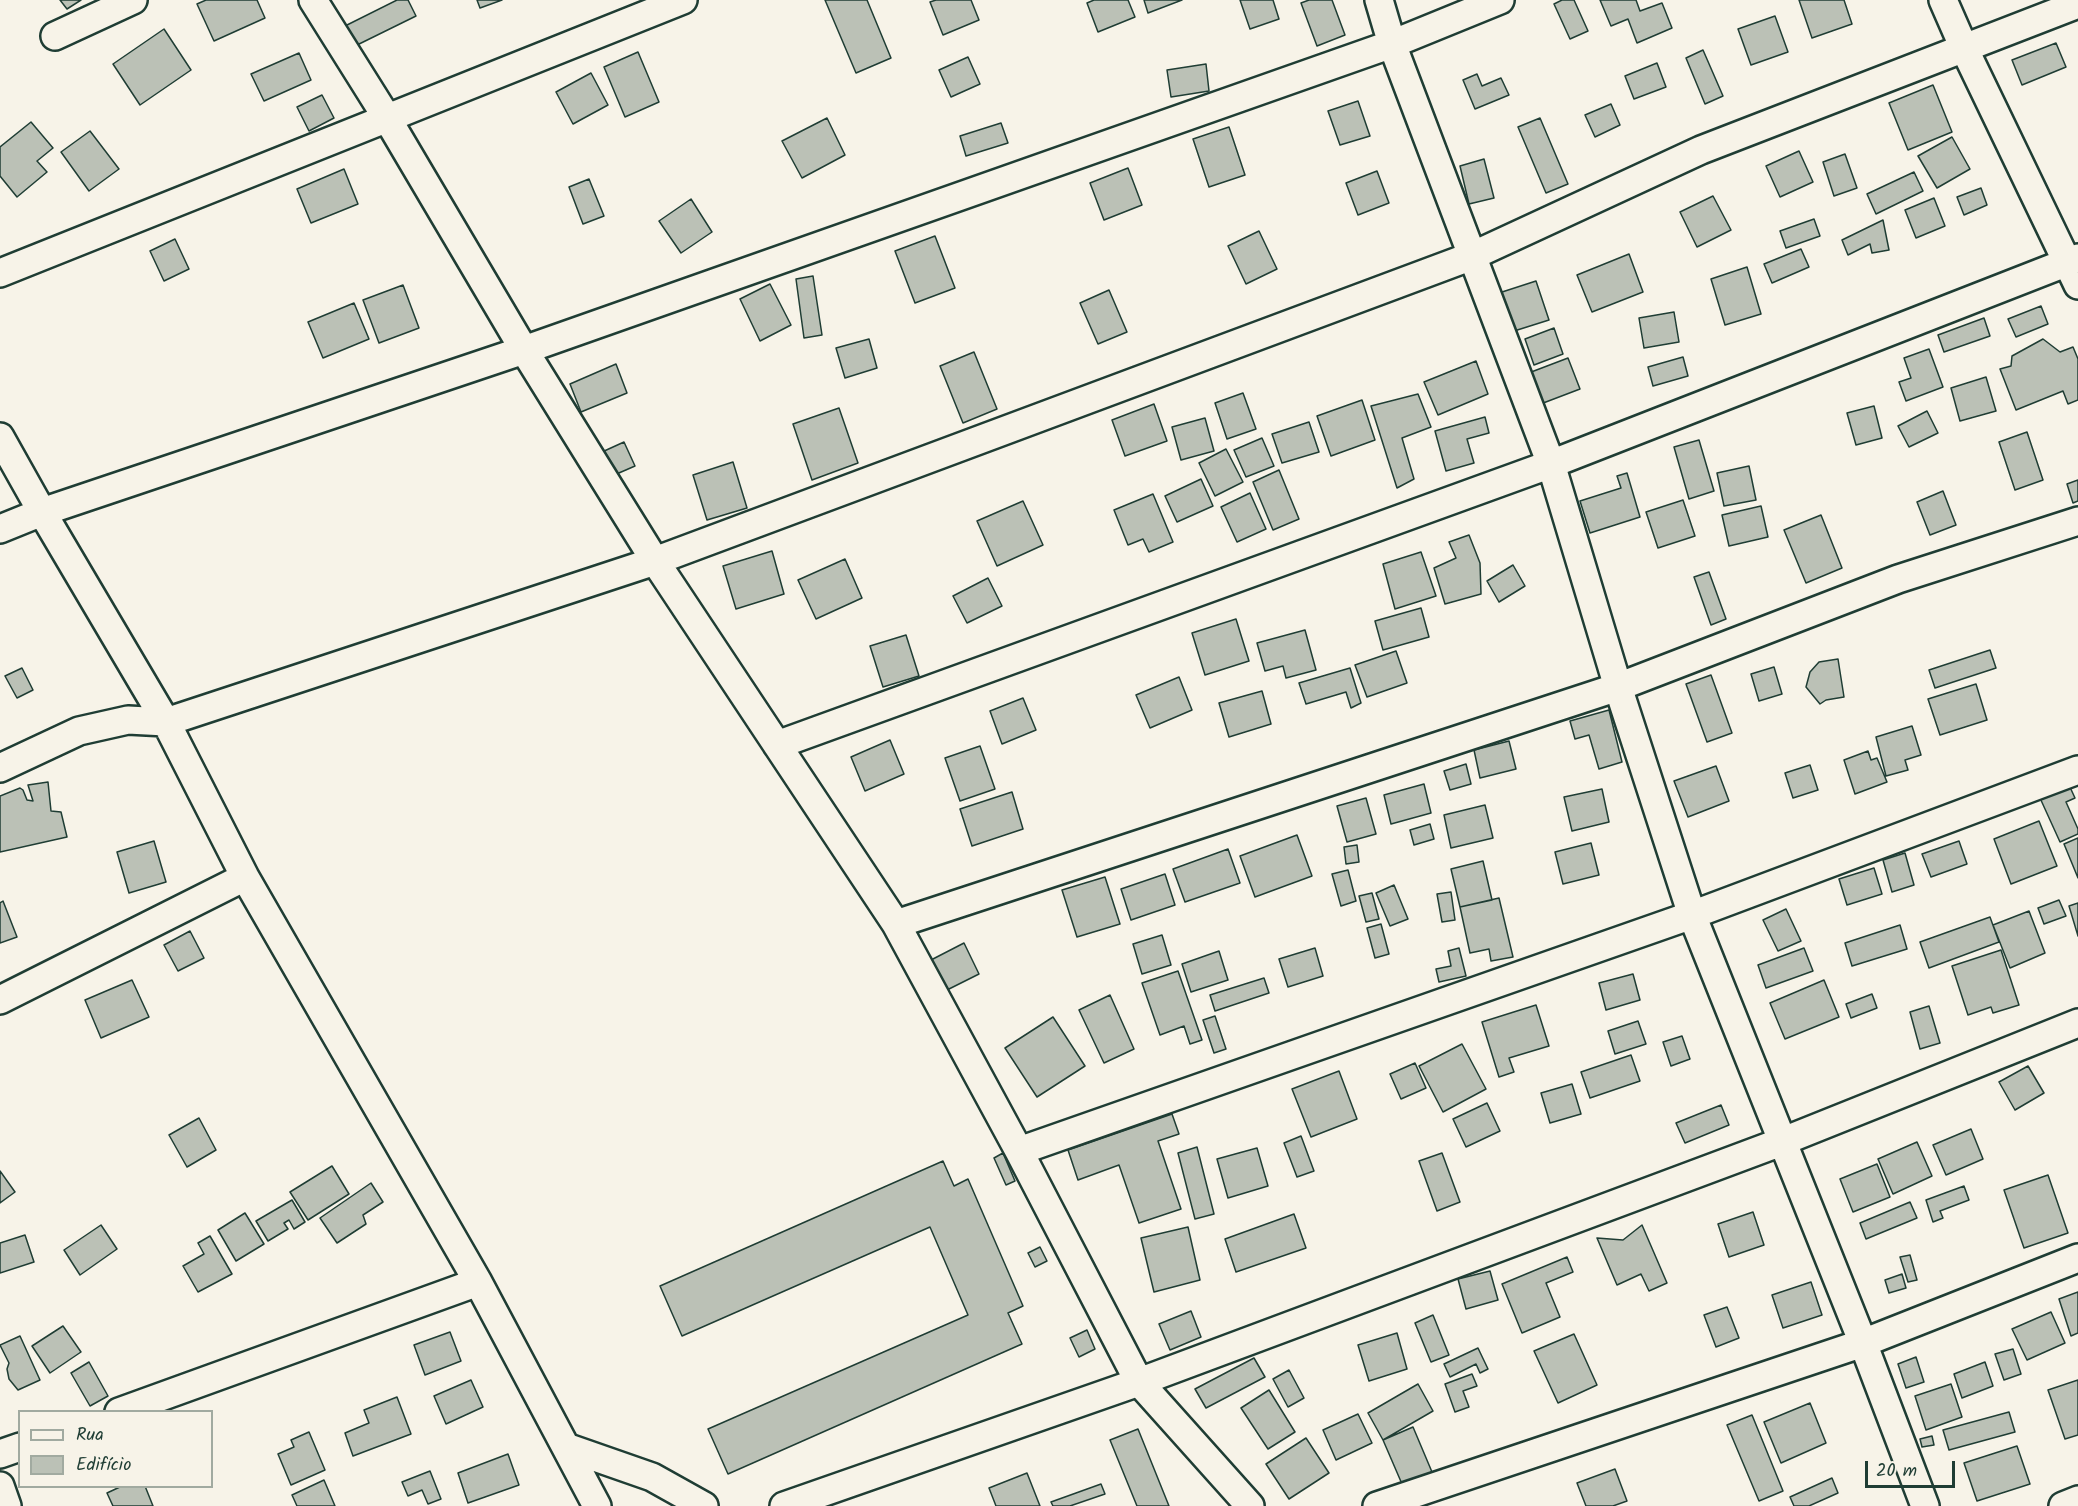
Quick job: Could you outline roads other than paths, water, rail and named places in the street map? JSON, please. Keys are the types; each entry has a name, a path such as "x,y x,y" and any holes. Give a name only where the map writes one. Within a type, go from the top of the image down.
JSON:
{"street":[{"path":"55,36 133,0"},
{"path":"313,0 387,118 524,350 655,561 896,924 1019,1150 1139,1382 1250,1506"},
{"path":"0,273 683,0"},
{"path":"1379,0 1392,44 1551,464 1618,687 1692,915 1863,1343 1925,1506"},
{"path":"0,529 42,512 524,350 1392,44 1500,0"},
{"path":"777,745 1551,464 2074,268 1964,48 1943,0"},
{"path":"0,768 79,731 128,720 166,722 655,561 1472,256 1701,150 2078,4"},
{"path":"0,437 166,722 245,877 478,1282 597,1506"},
{"path":"896,924 1618,687 1898,579 2078,521"},
{"path":"1019,1150 1692,915 2078,770"},
{"path":"0,1000 245,877"},
{"path":"784,1506 1139,1382 1781,1142 2078,1023"},
{"path":"1377,1506 1863,1343 2078,1258"},
{"path":"125,1410 478,1282"},
{"path":"566,1447 652,1476 704,1506"},
{"path":"0,1454 18,1448"},
{"path":"0,1486 7,1506"},
{"path":"2063,1506 2078,1500"}]}
